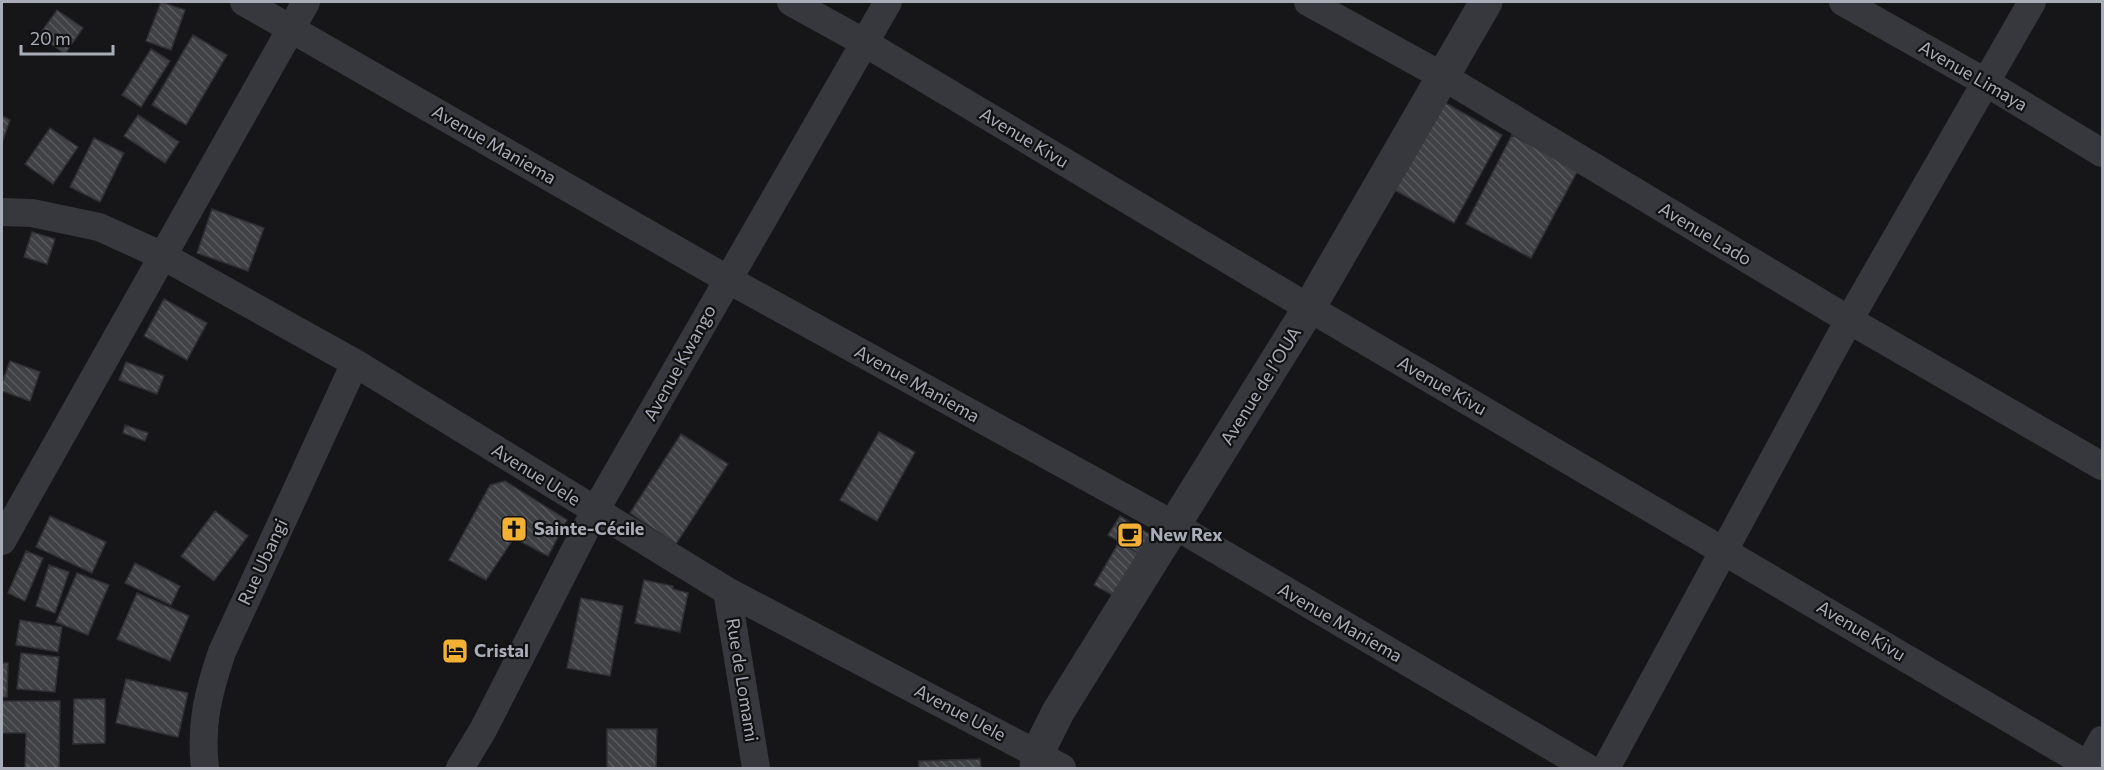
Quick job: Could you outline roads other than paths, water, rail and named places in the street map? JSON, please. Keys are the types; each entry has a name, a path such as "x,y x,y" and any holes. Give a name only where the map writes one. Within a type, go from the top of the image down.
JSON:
{"street":[{"name":"Avenue Maniema","path":"244,2 727,279 1174,525 1588,768"},
{"path":"2,541 306,2"},
{"name":"Avenue Kivu","path":"791,2 865,42 1309,308 1723,550 2089,768"},
{"name":"Avenue Kwango","path":"460,768 483,730 595,511 888,2"},
{"name":"Avenue Lado","path":"1308,2 1444,77 1849,320 2103,466"},
{"name":"Avenue de l’OUA","path":"1045,764 1058,712 1309,308 1486,2"},
{"name":"Avenue Limaya","path":"1843,2 1987,83 2103,153"},
{"path":"1606,768 1849,320 2032,2"},
{"name":"Avenue Uele","path":"2,212 32,213 99,227 163,256 355,363 727,591 1045,764"},
{"name":"Rue Ubangi","path":"205,768 203,724 208,693 222,652 355,363"},
{"name":"Rue de Lomami","path":"727,591 756,768"},
{"path":"2089,768 2103,740"}],"place":[{"name":"Sainte-Cécile","path":"514,529"},
{"name":"New Rex","path":"1130,535"},
{"name":"Cristal","path":"455,651"}]}
